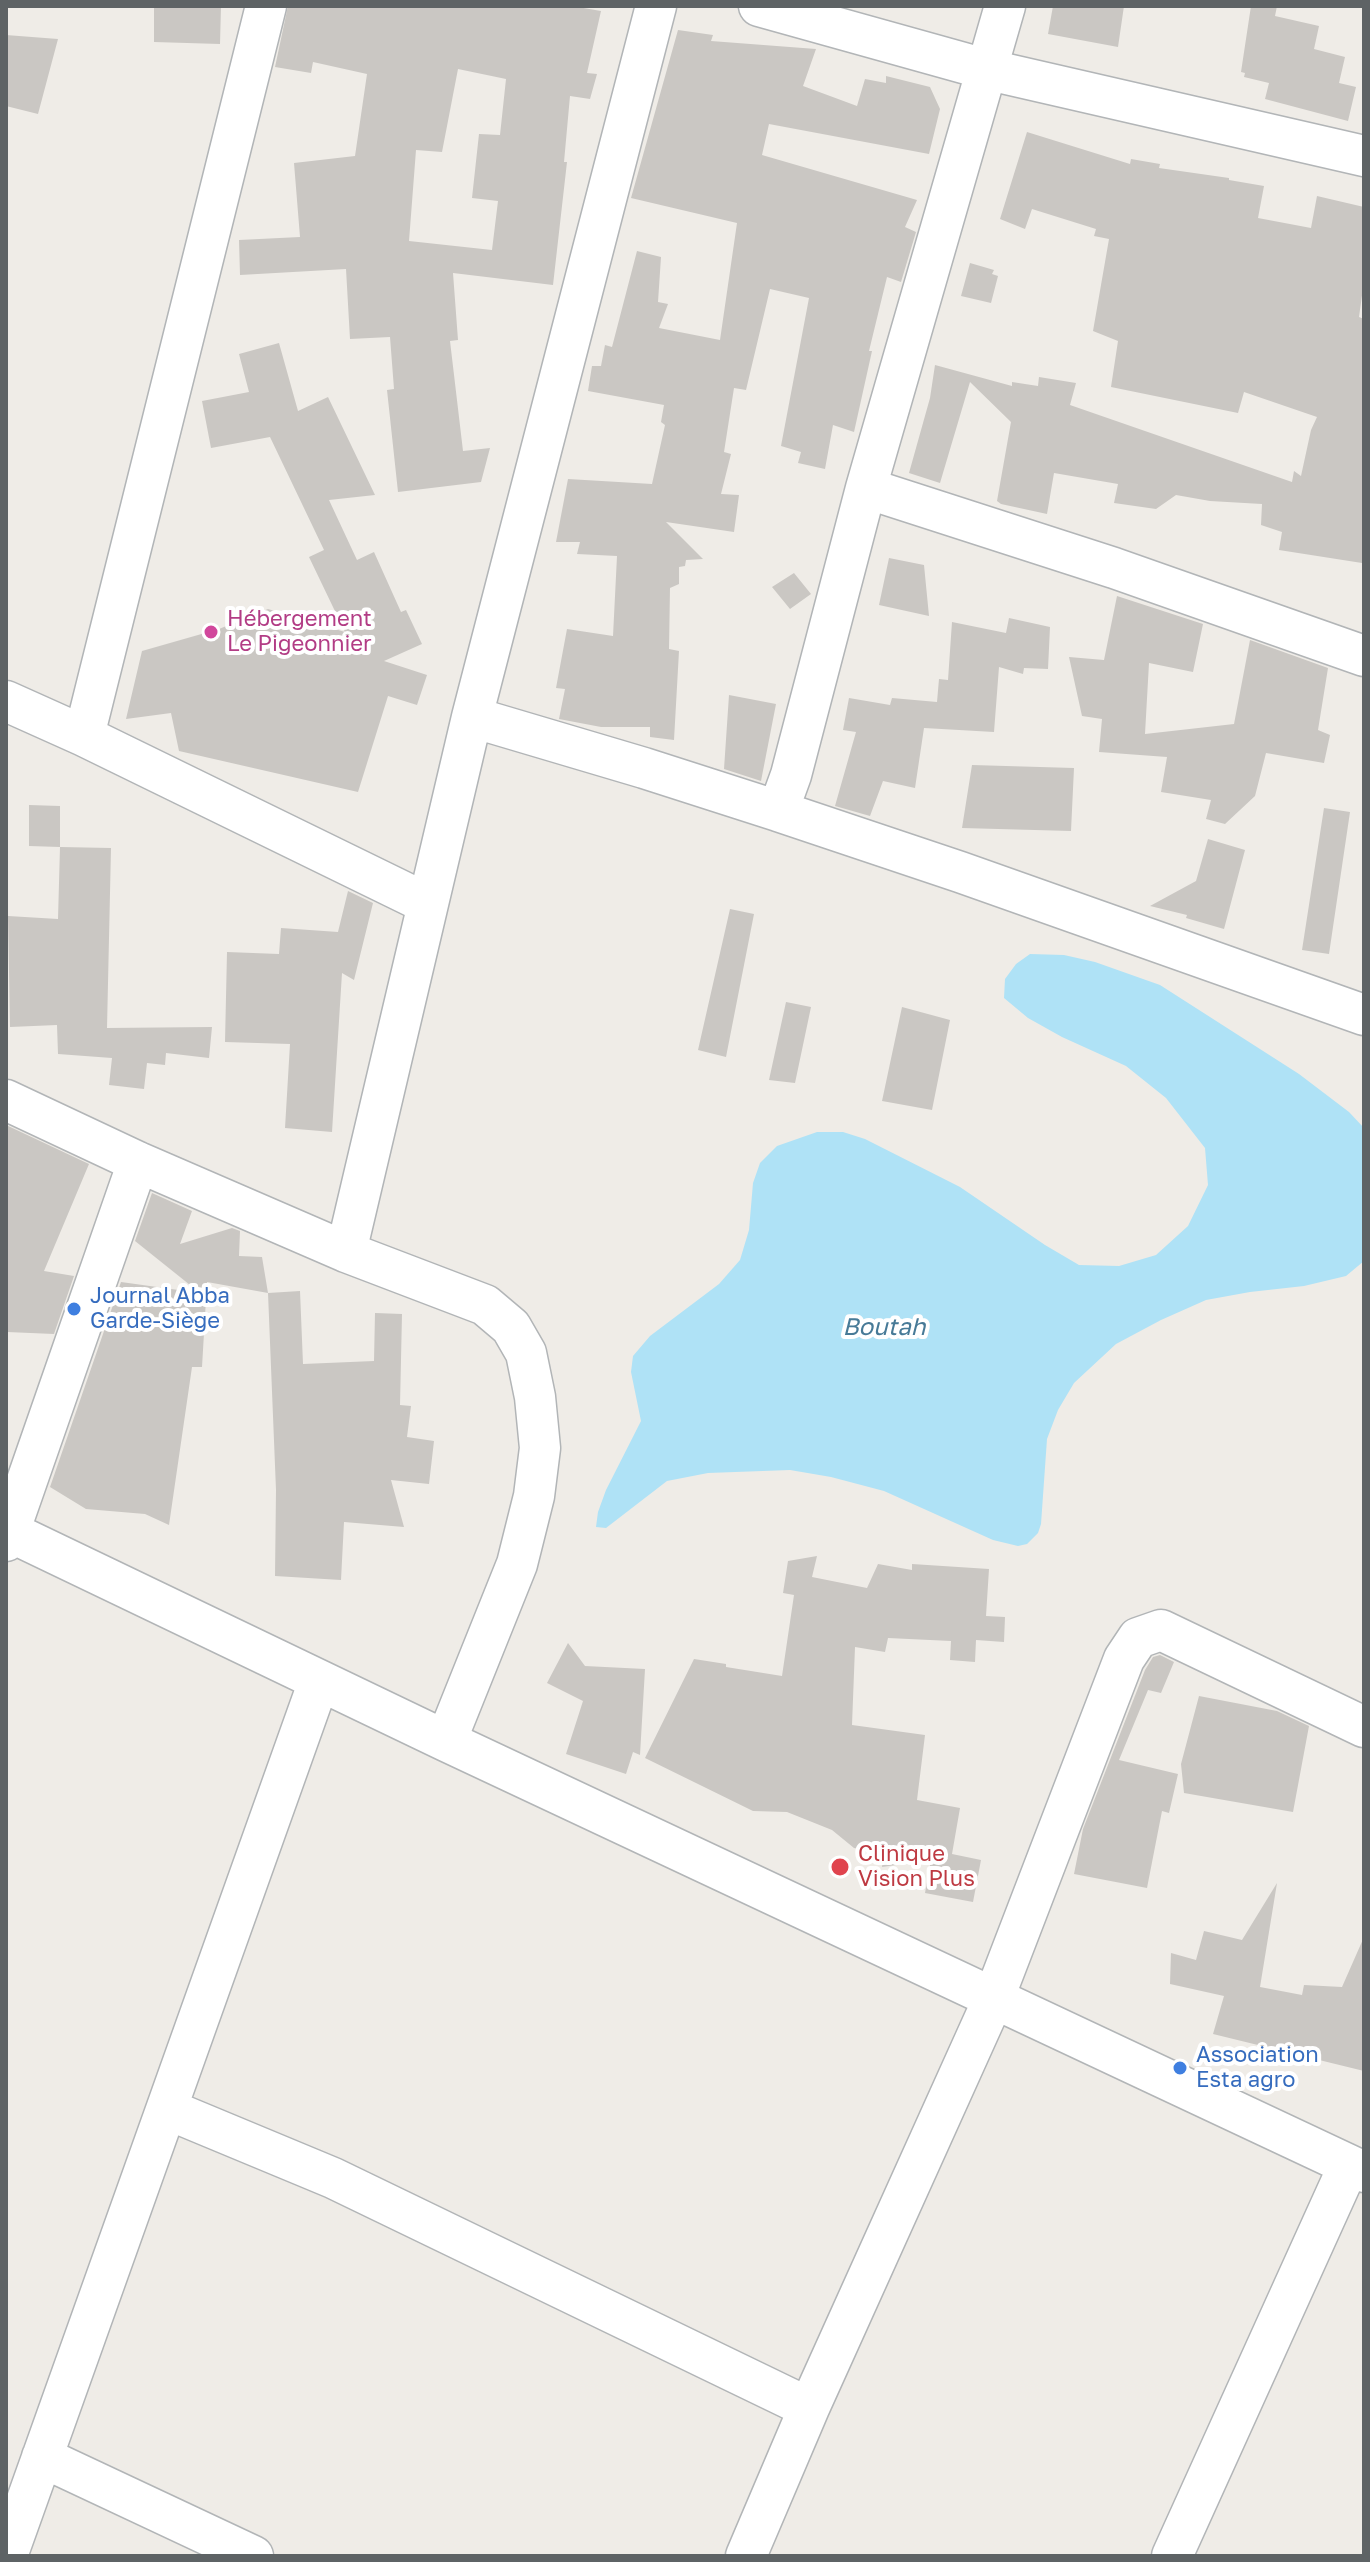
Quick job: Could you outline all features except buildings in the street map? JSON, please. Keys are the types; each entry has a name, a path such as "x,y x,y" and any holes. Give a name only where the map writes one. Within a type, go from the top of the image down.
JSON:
{"street":[{"path":"84,736 266,6"},
{"path":"346,1252 472,717 656,6"},
{"path":"759,6 985,69 1364,156"},
{"path":"778,811 791,775 866,488 1005,6"},
{"path":"866,488 1114,568 1364,656"},
{"path":"6,701 428,904"},
{"path":"472,717 630,763 778,811 1364,1015"},
{"path":"6,1100 138,1162 346,1252 485,1305 511,1327 526,1353 535,1397 540,1448 534,1496 517,1564 446,1741"},
{"path":"138,1162 7,1534 1356,2169 1172,2556"},
{"path":"746,2556 809,2408 993,2000 1124,1659 1138,1638 1161,1630 1364,1727"},
{"path":"7,2556 319,1681"},
{"path":"167,2109 333,2178 809,2408"},
{"path":"42,2457 253,2556"}],"water":[{"name":"Boutah","path":"1030,954 1064,955 1095,962 1160,985 1299,1074 1349,1112 1364,1128 1364,1261 1346,1276 1304,1286 1206,1300 1116,1344 1074,1383 1058,1410 1047,1439 1041,1524 1038,1533 1027,1544 1018,1546 993,1540 884,1491 790,1470 708,1473 667,1481 606,1528 596,1527 606,1490 641,1421 631,1372 633,1356 650,1336 719,1284 740,1260 749,1230 753,1183 760,1163 777,1146 817,1132 843,1132 865,1139 960,1187 1079,1265 1119,1266 1156,1255 1188,1226 1208,1185 1205,1148 1166,1098 1126,1066 1062,1037 1028,1018 1004,998 1005,979 1016,964"}],"place":[{"name":"Hébergement Le Pigeonnier","path":"211,632"},
{"name":"Journal Abba Garde-Siège","path":"74,1309"},
{"name":"Clinique Vision Plus","path":"840,1867"},
{"name":"Association Esta agro","path":"1180,2068"}]}
